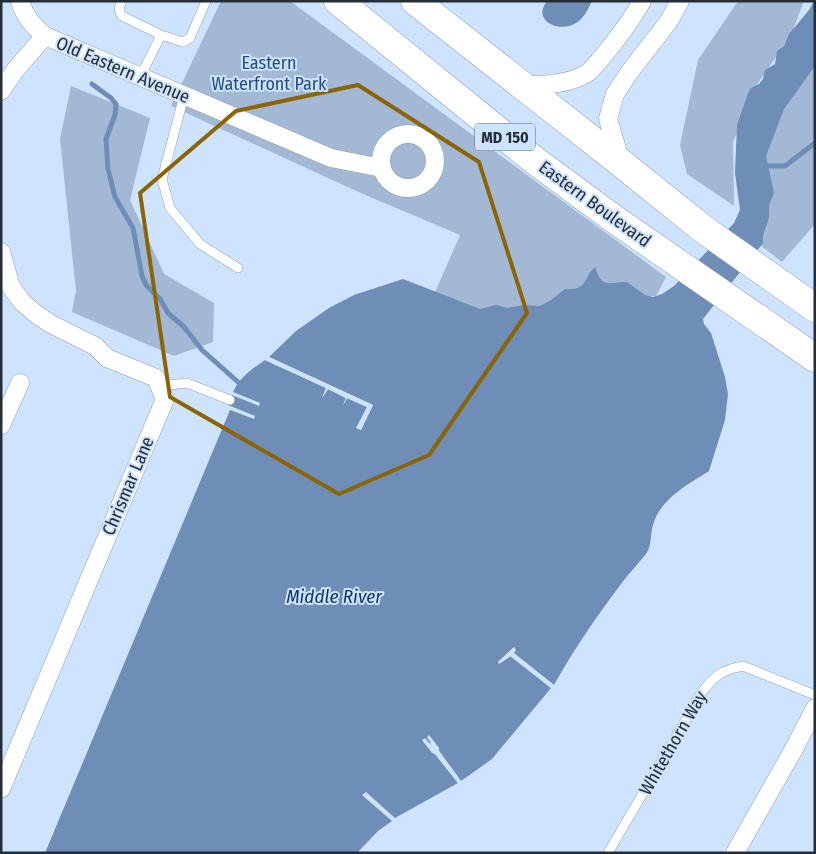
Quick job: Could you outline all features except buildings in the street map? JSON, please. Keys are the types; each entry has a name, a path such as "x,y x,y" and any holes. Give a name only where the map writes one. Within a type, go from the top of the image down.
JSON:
{"main road":[{"name":"Eastern Boulevard","path":"338,1 534,160 741,308 815,358"},
{"name":"MD 150","path":"415,1 622,162 703,229 815,308"}],"street":[{"name":"Old Eastern Avenue","path":"20,1 32,25 45,36 331,158 382,168"},
{"path":"521,85 549,85 565,82 589,72 610,48 642,1"},
{"path":"622,162 608,119 615,94 631,70 670,21 680,1"},
{"path":"1,91 16,69 45,36"},
{"path":"1,252 11,287 36,314 51,324 95,346 108,358 156,378 160,386"},
{"path":"3,415 20,383"},
{"name":"Chrismar Lane","path":"1,789 165,398 160,386"},
{"path":"735,853 815,708"}],"lane":[{"path":"122,1 119,7 119,12 122,16 162,35 183,42 190,38 206,1"},
{"path":"140,77 162,35"},
{"path":"184,96 162,179 164,190 170,208 200,244 238,268"},
{"path":"160,386 187,383 230,400"},
{"name":"Whitethorn Way","path":"608,853 702,692 713,677 732,668 744,666 815,696"}],"highlighted area":[{"path":"358,85 479,162 527,313 429,455 339,494 170,397 140,193 236,111"}],"green space":[{"name":"Eastern Waterfront Park","path":"221,1 290,1 666,277 656,296 537,307 504,313 444,304 433,297 460,235 363,194 171,106"},
{"path":"738,1 804,1 791,35 758,83 733,142 734,206 687,174 680,145 698,60"},
{"path":"815,59 815,224 782,262 755,241 762,169 769,141 778,119"},
{"path":"71,86 150,118 130,200 164,274 214,303 213,342 174,356 72,312 76,291 60,139"}],"water":[{"path":"547,1 592,1 581,19 574,24 559,27 546,21 543,15 543,9"},
{"name":"Middle River","path":"814,1 815,66 784,109 766,156 774,193 769,205 769,218 763,235 763,243 703,319 704,324 711,333 725,377 728,394 725,420 709,471 675,493 662,508 653,525 648,551 624,580 595,621 554,685 513,653 514,647 498,662 510,656 551,688 492,759 461,781 439,751 439,748 430,744 425,739 432,752 458,783 395,818 366,792 362,795 392,821 378,831 357,853 45,853 230,410 254,419 255,416 228,405 232,395 259,406 260,403 233,392 243,378 265,360 326,388 322,398 328,389 346,398 343,405 347,398 367,407 357,428 361,430 373,405 269,357 296,331 329,308 354,295 403,279 480,309 496,305 507,308 524,305 540,306 565,289 581,286 595,267 604,282 627,282 645,295 653,297 662,294 674,286 734,223 740,210 735,173 737,125 748,93 751,88 759,84 763,79 765,70 775,64 777,51 784,46 789,34"}],"pier":[{"path":"269,357 373,405 361,430 356,428 367,407 347,398 343,406 346,398 328,389 322,398 326,388 265,360"},
{"path":"514,647 516,650 514,653 554,685 551,688 511,656 499,664 498,662"},
{"path":"429,735 461,781 458,783 422,740 425,738 430,744 427,737"}],"waterway":[{"path":"92,84 116,104 115,115 106,139 108,169 115,197 133,228 142,276 146,285 160,299 168,313 184,327 202,350 238,382"},
{"path":"769,166 785,166 815,143"}]}
